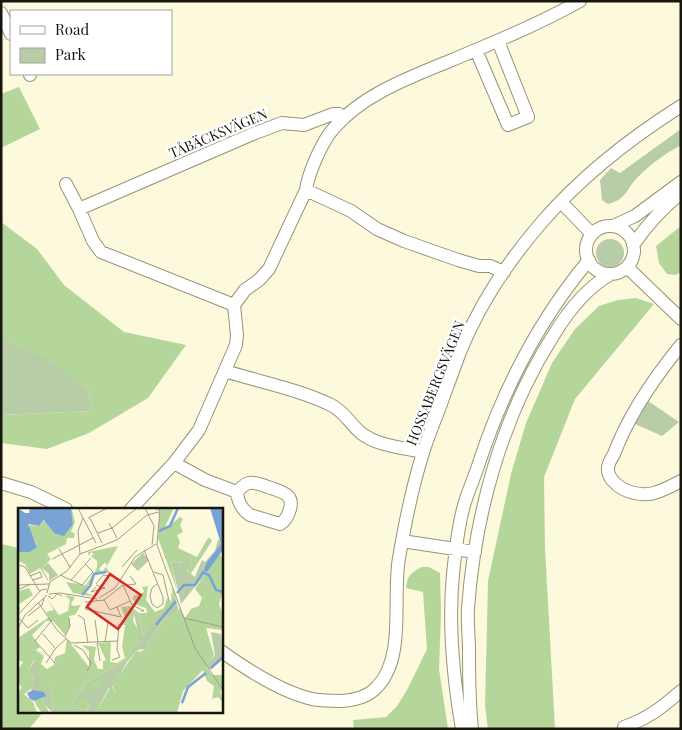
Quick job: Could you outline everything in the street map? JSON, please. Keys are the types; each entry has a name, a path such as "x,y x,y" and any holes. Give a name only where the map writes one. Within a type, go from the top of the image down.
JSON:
{"street":[{"path":"131,508 174,462 200,430 236,345 234,305 245,290 259,280 269,269 306,190 309,177 324,142 333,129 361,104 387,89 550,18 580,1"},
{"path":"1,13 10,32"},
{"path":"476,50 508,125 528,117 498,41"},
{"name":"HOSSABERGSVÄGEN","path":"222,652 245,668 308,698 330,701 353,700 363,697 376,689 385,677 393,657 396,625 397,568 416,476 423,452 461,351 483,305 524,243 561,202 634,139 681,106"},
{"name":"TÅBÄCKSVÄGEN","path":"79,209 255,132 282,123 304,125 333,114 339,114 344,118"},
{"path":"612,274 598,271 589,260 586,247 592,234 634,216 681,182"},
{"path":"66,184 93,241 101,252 234,305"},
{"path":"306,190 351,211 385,234 458,260 479,266 490,266 504,272"},
{"path":"633,245 645,228 667,204 681,193"},
{"path":"561,202 592,234"},
{"path":"472,729 469,702 468,609 475,552 496,460 515,408 531,374 564,319 581,297 601,280 627,267 634,255 633,245 628,235 613,226"},
{"path":"462,729 454,683 451,648 453,573 464,504 487,437 516,372 553,309 589,260"},
{"path":"627,267 681,318"},
{"path":"681,345 664,366 637,407 619,441 608,468 611,479 618,486 631,493 643,495 661,491 681,481"},
{"path":"225,371 332,405 343,412 363,435 379,442 423,452"},
{"path":"174,462 205,480 238,492"},
{"path":"1,484 31,492 64,508"},
{"path":"402,541 475,552"},
{"path":"624,727 644,720 681,691"}],"green space":[{"path":"19,87 40,129 1,148 1,94"},
{"path":"681,129 681,145 649,167 635,180 626,193 615,202 608,204 602,200 600,180 611,168 620,173"},
{"path":"1,222 37,249 64,285 124,332 186,345 148,398 89,433 47,449 1,443 1,415 93,411 88,391 45,358 1,339"},
{"path":"681,226 681,272 676,275 667,274 659,263 656,246"},
{"path":"610,239 620,243 624,253 620,263 610,267 600,263 596,253 600,243"},
{"path":"636,298 654,304 575,399 544,477 545,548 555,729 488,729 485,706 488,581 511,474 526,423 552,363 575,329 599,306 618,300"},
{"path":"1,339 45,357 88,391 93,411 1,415"},
{"path":"648,401 679,422 662,436 635,424"},
{"path":"1,544 18,548 18,712 43,712 29,729 1,729"},
{"path":"422,567 429,567 440,573 439,669 448,729 354,729 353,720 386,717 397,706 427,649 423,592 406,588 410,575"}]}
